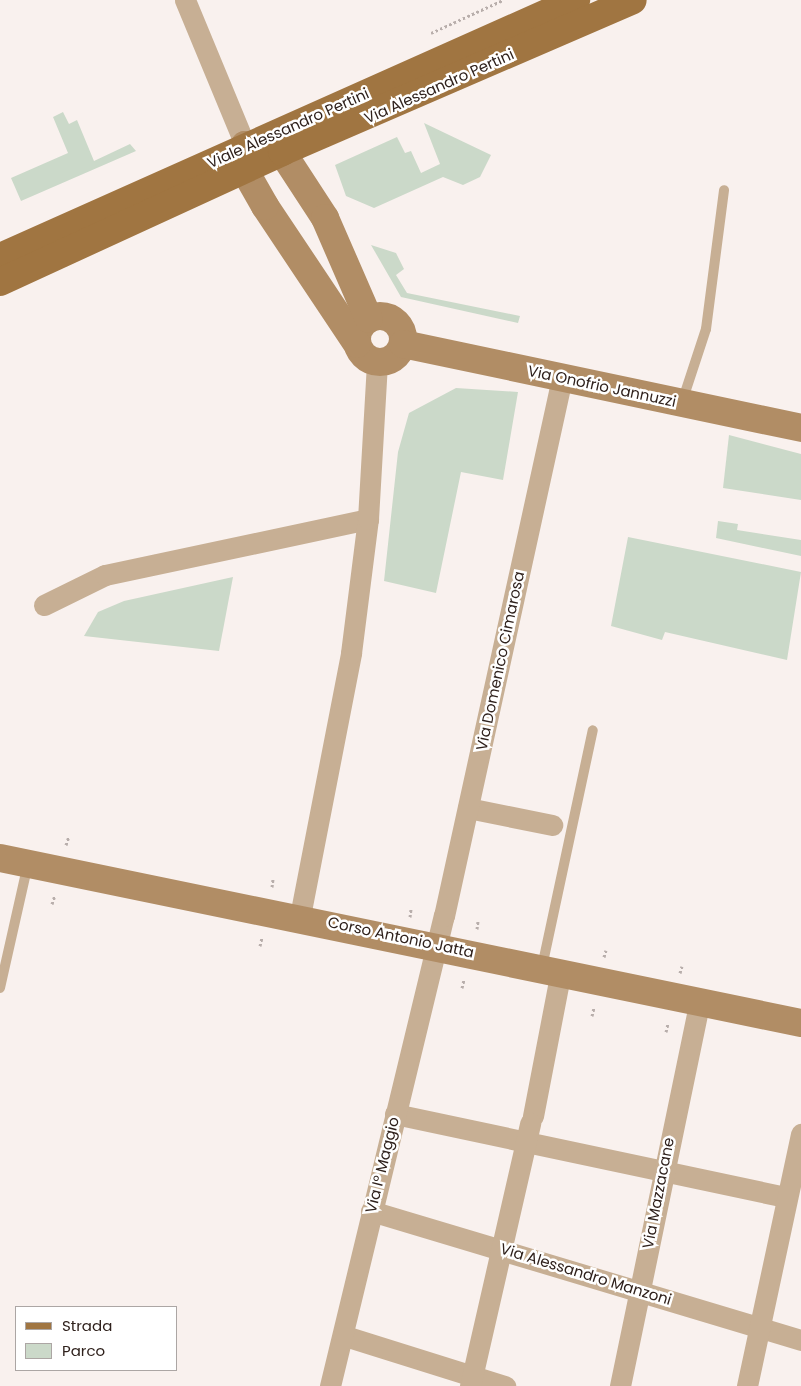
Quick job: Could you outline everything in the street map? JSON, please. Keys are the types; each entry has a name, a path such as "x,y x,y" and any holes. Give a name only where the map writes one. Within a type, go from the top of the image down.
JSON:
{"main road":[{"name":"Viale Alessandro Pertini","path":"0,282 245,158 576,0"},
{"name":"Via Alessandro Pertini","path":"282,152 633,0"},
{"name":"Viale Alessandro Pertini","path":"0,257 245,158"}],"street":[{"path":"184,0 245,158 364,356 377,362 396,356 402,344 396,323 383,316 369,319 359,330 357,344"},
{"path":"245,158 282,152 325,218 369,319"},
{"name":"Via Onofrio Jannuzzi","path":"402,344 801,428"},
{"path":"300,916 351,653 368,519 377,362"},
{"name":"Via Domenico Cimarosa","path":"438,945 562,378"},
{"path":"44,605 106,575 368,519"},
{"path":"468,808 552,825"},
{"name":"Corso Antonio Jatta","path":"0,858 300,916 801,1022"},
{"name":"Via I° Maggio","path":"330,1386 345,1336 371,1211 438,945"},
{"path":"471,1381 500,1248 530,1127 552,969"},
{"name":"Via Mazzacane","path":"620,1386 662,1169 700,1001"},
{"path":"395,1114 530,1127 662,1169 784,1197"},
{"path":"747,1386 757,1326 784,1197 801,1134"},
{"name":"Via Alessandro Manzoni","path":"371,1211 500,1248 801,1340"},
{"path":"345,1336 471,1381 505,1386"}],"lane":[{"path":"682,403 706,329 724,190"},
{"path":"552,969 593,730"},
{"path":"0,988 29,863"}],"green space":[{"path":"63,112 69,124 77,120 94,161 130,144 136,151 21,201 11,178 68,153 53,117"},
{"path":"424,123 491,155 480,177 463,185 443,177 374,208 346,196 335,165 397,137 405,153 411,151 421,173 440,164"},
{"path":"371,245 396,253 404,269 396,275 407,293 520,316 518,323 401,297"},
{"path":"456,388 518,392 503,480 461,472 436,593 384,581 398,452 409,413"},
{"path":"729,435 801,454 801,500 723,488"},
{"path":"718,521 738,524 737,530 801,540 801,556 716,538"},
{"path":"628,537 801,572 787,660 665,632 662,640 611,626"},
{"path":"233,577 219,651 84,636 98,612 124,601"}]}
